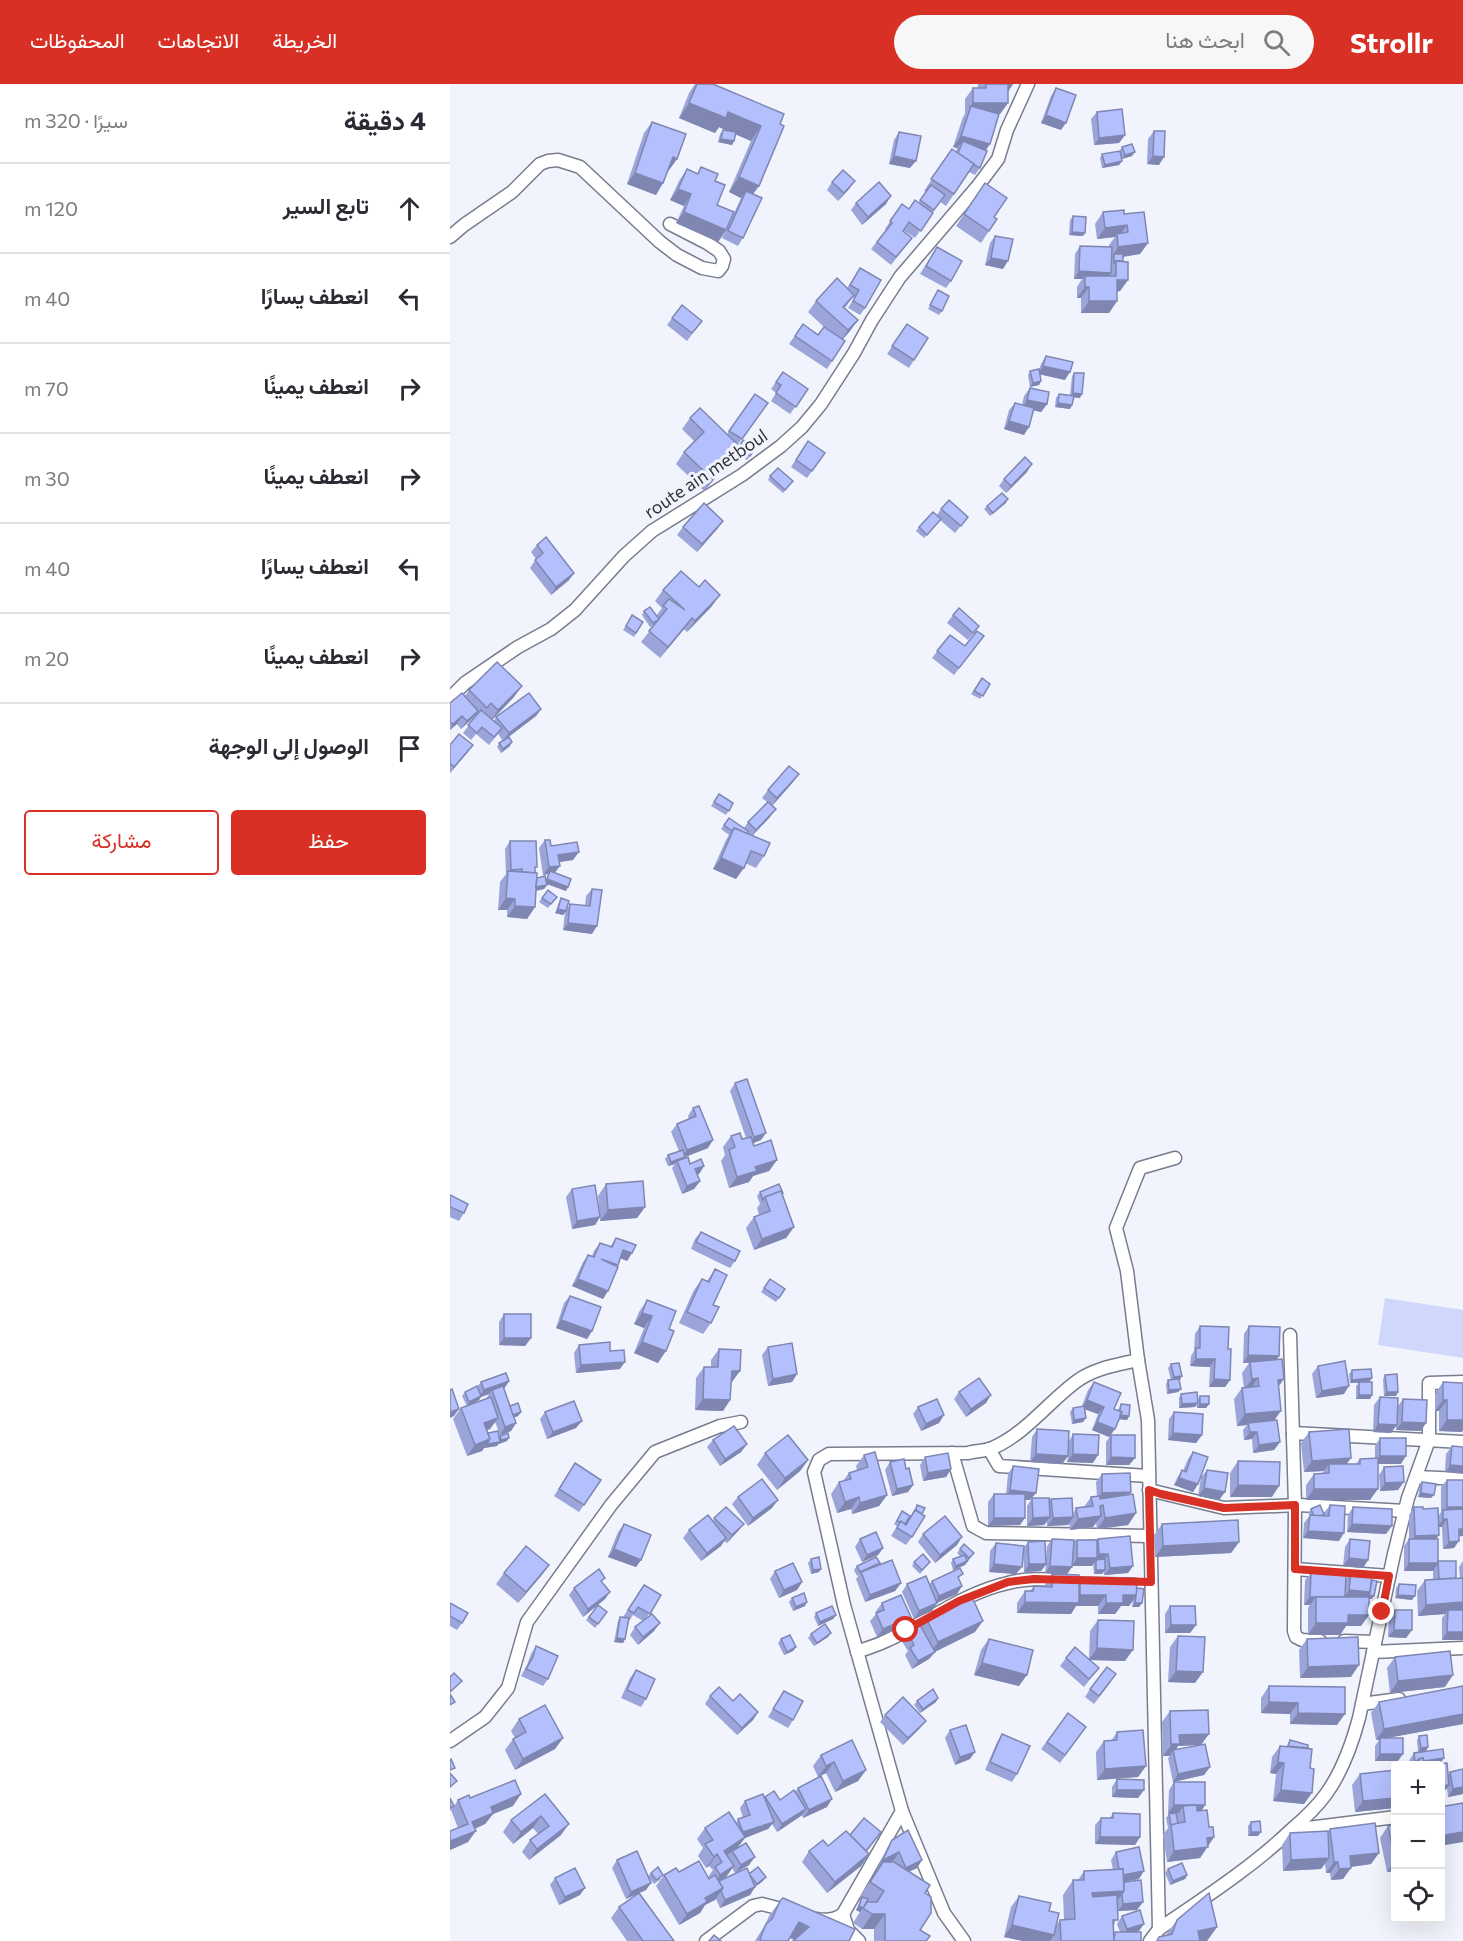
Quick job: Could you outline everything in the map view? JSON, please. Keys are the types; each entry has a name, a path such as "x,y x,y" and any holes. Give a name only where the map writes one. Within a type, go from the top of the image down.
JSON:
{"street":[{"name":"route ain metboul","path":"450,698 465,683 518,647 551,629 575,610 624,556 652,531 742,475 802,428 821,404 900,277 998,159 1007,130 1028,84"},
{"path":"450,237 512,192 540,164 548,160 558,160 580,167 677,255 702,268 718,271 723,266 724,259 718,251 670,224"},
{"path":"1159,1929 1145,1582 1150,1536 1148,1420 1127,1271 1116,1228 1140,1168 1175,1158"},
{"path":"1290,1335 1295,1505 1294,1631 1296,1637 1302,1641 1374,1647 1463,1648"},
{"path":"964,1941 944,1913 902,1811 844,1605 814,1472 819,1460 830,1454 952,1453 989,1449 1009,1440 1078,1380 1100,1368 1138,1360"},
{"path":"1150,1941 1159,1929 1245,1869 1297,1825 1328,1792 1351,1744 1405,1511 1430,1440 1429,1383 1463,1382"},
{"path":"450,1741 485,1717 508,1688 527,1622 611,1505 655,1452 720,1426 741,1422"},
{"path":"1293,1433 1463,1442"},
{"path":"989,1449 999,1466 1148,1476"},
{"path":"952,1453 973,1526 979,1531 1150,1536"},
{"path":"1416,1477 1463,1479"},
{"path":"1149,1490 1224,1508 1295,1505 1405,1511"},
{"path":"1295,1569 1389,1576"},
{"path":"857,1652 888,1640 959,1601 1008,1582 1034,1579 1075,1580"},
{"path":"1362,1704 1407,1698"},
{"path":"706,1941 753,1906 762,1904 825,1921 839,1917 843,1914 902,1811"},
{"path":"1297,1825 1308,1828 1391,1818"},
{"path":"843,1914 848,1930 859,1941"}],"shaded area":[{"path":"1385,1298 1463,1310 1463,1358 1378,1345"}],"building":[{"path":"697,84 713,84 784,114 780,124 784,126 759,186 739,177 761,126 728,112 726,118 689,103"},
{"path":"986,84 1008,84 1008,103 973,103 973,88 986,88"},
{"path":"1056,88 1076,95 1066,123 1046,115"},
{"path":"971,106 999,114 990,144 961,136"},
{"path":"1122,109 1125,135 1099,138 1097,112"},
{"path":"652,122 686,134 677,159 673,157 663,183 635,173"},
{"path":"723,130 736,132 734,141 721,139"},
{"path":"1154,131 1165,131 1164,157 1153,156"},
{"path":"899,132 921,136 916,161 894,156"},
{"path":"963,141 987,151 980,168 958,153"},
{"path":"1132,144 1135,152 1125,155 1122,147"},
{"path":"952,149 974,164 954,194 931,179"},
{"path":"1120,151 1122,161 1105,165 1102,154"},
{"path":"701,167 718,174 715,181 725,185 717,205 734,212 726,230 684,212 691,194 678,189 687,169 698,174"},
{"path":"843,170 855,181 844,193 832,182"},
{"path":"879,182 891,196 868,217 856,203"},
{"path":"985,183 1007,198 994,217 997,219 989,231 964,214"},
{"path":"931,185 945,195 934,210 920,200"},
{"path":"746,191 762,198 743,238 728,231"},
{"path":"915,200 933,213 921,231 909,222 903,231 912,238 896,257 877,242 892,223 890,221 902,204 909,209"},
{"path":"1124,210 1124,214 1144,212 1148,243 1118,247 1117,234 1128,232 1127,225 1105,228 1103,212"},
{"path":"1073,216 1086,217 1085,233 1072,232"},
{"path":"995,236 1013,239 1008,261 991,258"},
{"path":"1080,246 1112,247 1111,273 1079,271"},
{"path":"937,247 962,261 951,281 926,266"},
{"path":"1114,254 1123,254 1123,261 1114,263"},
{"path":"1116,261 1128,262 1128,280 1117,280 1117,301 1089,301 1089,287 1085,287 1085,276 1116,276"},
{"path":"860,268 881,280 865,308 853,301 859,290 850,285"},
{"path":"837,278 854,295 843,307 858,320 848,330 816,301"},
{"path":"938,290 949,296 942,311 930,305"},
{"path":"682,305 702,321 692,333 672,318"},
{"path":"803,324 818,335 824,327 845,341 832,361 795,336"},
{"path":"907,324 928,338 914,360 892,346"},
{"path":"1046,356 1073,362 1070,372 1043,366"},
{"path":"1039,369 1041,381 1033,383 1030,371"},
{"path":"783,372 808,389 796,407 776,393 781,385 776,382"},
{"path":"1074,373 1084,373 1082,394 1073,393"},
{"path":"1030,388 1049,392 1047,404 1027,400"},
{"path":"755,394 768,403 742,439 729,431"},
{"path":"1059,394 1074,396 1072,405 1058,403"},
{"path":"1015,403 1034,408 1029,427 1009,421"},
{"path":"700,408 737,444 722,459 726,464 712,479 684,452 704,432 690,418"},
{"path":"743,440 755,449 750,456 738,448"},
{"path":"808,441 825,453 812,471 796,460"},
{"path":"1025,457 1032,464 1011,486 1004,479"},
{"path":"778,468 793,481 785,490 770,476"},
{"path":"1002,493 1008,499 993,513 987,506"},
{"path":"949,500 968,517 961,526 941,509"},
{"path":"704,503 723,521 702,544 683,527"},
{"path":"933,512 941,519 927,535 919,527"},
{"path":"546,537 574,573 556,587 535,560 543,553 537,545"},
{"path":"681,571 699,587 705,580 720,595 695,621 692,618 668,647 649,631 667,609 663,606 669,599 685,610 663,590"},
{"path":"650,607 659,619 653,623 644,611"},
{"path":"959,608 979,626 973,633 953,615"},
{"path":"632,615 643,622 636,633 626,626"},
{"path":"977,631 984,636 959,668 937,651 950,635 965,646"},
{"path":"497,662 522,686 498,710 491,703 487,708 469,690"},
{"path":"982,678 990,684 983,696 974,691"},
{"path":"462,693 478,711 467,721 462,716 453,724 450,722 450,703"},
{"path":"529,693 541,709 509,733 496,717"},
{"path":"481,710 502,728 494,737 482,727 477,733 468,725"},
{"path":"459,734 473,745 454,767 450,763 450,745"},
{"path":"509,737 512,742 503,749 499,743"},
{"path":"789,766 799,774 777,798 768,790"},
{"path":"719,794 733,803 729,811 714,802"},
{"path":"768,802 776,809 756,830 748,822"},
{"path":"729,818 748,831 747,834 734,828 732,831 724,825"},
{"path":"734,828 770,843 764,856 751,851 744,868 721,858"},
{"path":"545,840 550,840 551,846 577,842 579,852 558,855 560,866 549,867"},
{"path":"510,841 536,841 537,867 535,867 535,873 522,872 522,869 511,870"},
{"path":"508,871 537,873 535,907 515,906 515,899 506,898"},
{"path":"550,871 571,879 568,887 547,879"},
{"path":"545,876 547,885 536,887 537,878"},
{"path":"592,889 602,890 597,926 568,923 570,904 590,906"},
{"path":"548,890 557,897 551,904 542,898"},
{"path":"561,898 569,901 566,911 558,909"},
{"path":"747,1079 766,1133 754,1137 735,1083"},
{"path":"699,1106 713,1140 687,1150 677,1124 696,1116 693,1108"},
{"path":"740,1133 742,1139 751,1137 754,1146 771,1140 777,1160 755,1167 757,1171 737,1177 729,1150 735,1147 731,1136"},
{"path":"683,1150 685,1157 671,1162 668,1155"},
{"path":"688,1157 690,1164 701,1159 704,1166 695,1169 700,1181 687,1186 677,1161"},
{"path":"643,1181 645,1207 608,1210 606,1184"},
{"path":"779,1184 782,1194 781,1191 763,1200 760,1192"},
{"path":"595,1185 600,1217 577,1221 572,1189"},
{"path":"781,1191 794,1227 762,1239 754,1217 770,1211 765,1197"},
{"path":"450,1195 468,1204 464,1213 450,1207"},
{"path":"701,1232 740,1251 735,1261 696,1242"},
{"path":"616,1238 636,1245 632,1253 623,1250 618,1265 601,1259 618,1267 608,1291 578,1279 588,1255 594,1257 600,1243 612,1247"},
{"path":"715,1269 727,1275 713,1305 719,1307 711,1323 687,1312 702,1279 709,1282"},
{"path":"770,1279 785,1289 779,1298 764,1288"},
{"path":"570,1296 601,1307 592,1331 561,1320"},
{"path":"647,1300 676,1311 669,1329 674,1331 666,1351 642,1342 652,1316 642,1313"},
{"path":"504,1314 531,1314 531,1338 504,1338"},
{"path":"1200,1326 1229,1327 1230,1380 1214,1379 1215,1359 1196,1359 1196,1348 1200,1348"},
{"path":"1249,1326 1280,1327 1279,1356 1248,1355"},
{"path":"610,1342 610,1351 624,1350 625,1362 581,1365 579,1345"},
{"path":"792,1343 797,1374 773,1379 768,1347"},
{"path":"719,1349 741,1350 740,1371 732,1371 730,1400 703,1399 704,1367 718,1367"},
{"path":"1282,1359 1284,1379 1278,1380 1281,1411 1245,1414 1242,1388 1259,1386 1258,1378 1252,1379 1250,1362"},
{"path":"1345,1361 1349,1386 1322,1391 1318,1366"},
{"path":"1179,1363 1182,1376 1174,1377 1171,1364"},
{"path":"1371,1369 1372,1378 1352,1380 1352,1370"},
{"path":"506,1373 509,1381 484,1390 481,1382"},
{"path":"1397,1374 1398,1392 1387,1392 1385,1375"},
{"path":"979,1378 991,1395 971,1409 959,1392"},
{"path":"1179,1379 1181,1389 1169,1390 1168,1380"},
{"path":"1094,1382 1121,1393 1114,1409 1122,1412 1115,1429 1097,1422 1104,1407 1087,1400"},
{"path":"1359,1382 1372,1382 1372,1395 1359,1395"},
{"path":"1443,1382 1463,1383 1463,1420 1447,1420 1447,1400 1443,1400"},
{"path":"477,1386 481,1396 469,1402 465,1392"},
{"path":"503,1386 516,1423 505,1427 492,1390"},
{"path":"452,1389 459,1409 450,1412 450,1390"},
{"path":"1197,1392 1198,1403 1182,1404 1181,1394"},
{"path":"1200,1396 1209,1396 1209,1404 1200,1404"},
{"path":"491,1397 498,1418 484,1423 490,1439 475,1445 461,1408"},
{"path":"1380,1397 1398,1398 1397,1425 1378,1424"},
{"path":"937,1399 944,1415 926,1424 918,1407"},
{"path":"1403,1399 1427,1400 1426,1423 1402,1422"},
{"path":"574,1401 582,1421 553,1432 545,1412"},
{"path":"518,1403 521,1412 513,1415 510,1406"},
{"path":"1121,1404 1130,1405 1129,1416 1120,1415"},
{"path":"1084,1406 1086,1418 1074,1420 1073,1408"},
{"path":"1174,1412 1203,1414 1202,1435 1173,1433"},
{"path":"1277,1420 1280,1442 1259,1445 1257,1432 1250,1432 1248,1423"},
{"path":"734,1426 747,1444 725,1459 713,1440"},
{"path":"1037,1429 1069,1431 1068,1456 1036,1454"},
{"path":"1349,1429 1351,1458 1312,1461 1309,1432"},
{"path":"498,1431 500,1442 487,1444 490,1439 488,1433"},
{"path":"508,1433 509,1438 501,1440 500,1436"},
{"path":"1073,1434 1099,1435 1098,1455 1073,1454"},
{"path":"788,1435 808,1460 785,1478 765,1453"},
{"path":"1111,1435 1135,1435 1135,1458 1111,1457"},
{"path":"1380,1438 1406,1438 1406,1456 1380,1456"},
{"path":"1452,1446 1463,1447 1463,1466 1450,1465"},
{"path":"875,1452 887,1495 860,1503 859,1497 845,1502 839,1482 851,1479 849,1473 868,1467 864,1455"},
{"path":"1193,1452 1208,1457 1198,1484 1179,1478 1182,1470 1186,1472"},
{"path":"948,1453 951,1469 928,1473 925,1457"},
{"path":"1378,1458 1378,1489 1314,1489 1314,1474 1329,1473 1329,1464 1360,1464 1360,1459"},
{"path":"904,1459 913,1485 897,1489 890,1462"},
{"path":"1238,1461 1280,1462 1279,1486 1238,1485"},
{"path":"575,1463 601,1480 584,1505 559,1489"},
{"path":"1013,1466 1039,1469 1036,1493 1010,1490"},
{"path":"1403,1466 1404,1482 1385,1483 1384,1467"},
{"path":"1207,1470 1228,1473 1225,1492 1204,1488"},
{"path":"1130,1473 1131,1492 1102,1493 1102,1474"},
{"path":"762,1479 778,1500 753,1518 738,1497"},
{"path":"1447,1480 1463,1480 1463,1507 1447,1507"},
{"path":"1422,1482 1436,1484 1434,1495 1421,1493"},
{"path":"994,1494 1025,1494 1025,1518 994,1518"},
{"path":"1133,1494 1136,1513 1105,1518 1103,1505 1100,1506 1101,1516 1078,1519 1076,1508 1093,1506 1091,1497 1100,1496 1100,1499"},
{"path":"1032,1498 1049,1498 1050,1517 1033,1518"},
{"path":"1072,1498 1073,1517 1053,1518 1051,1499"},
{"path":"917,1505 925,1508 922,1514 916,1510"},
{"path":"1320,1505 1324,1514 1314,1516 1311,1509"},
{"path":"1330,1505 1345,1506 1344,1533 1308,1531 1310,1515 1329,1516"},
{"path":"726,1507 744,1524 732,1535 714,1518"},
{"path":"1353,1507 1392,1509 1392,1526 1352,1524"},
{"path":"1414,1507 1438,1508 1439,1535 1415,1536"},
{"path":"1463,1509 1463,1529 1459,1529 1459,1541 1449,1542 1447,1519 1443,1519 1443,1510"},
{"path":"915,1510 925,1516 912,1537 897,1528 901,1521 906,1525"},
{"path":"902,1511 910,1516 905,1524 897,1521"},
{"path":"708,1515 726,1538 707,1553 689,1530"},
{"path":"945,1516 962,1537 940,1555 923,1534"},
{"path":"1238,1520 1239,1542 1163,1546 1162,1524"},
{"path":"624,1524 651,1535 641,1560 614,1549"},
{"path":"876,1532 883,1548 867,1555 860,1539"},
{"path":"1130,1536 1133,1566 1110,1568 1108,1554 1099,1554 1098,1539"},
{"path":"1052,1539 1074,1540 1072,1567 1050,1566"},
{"path":"1350,1539 1370,1541 1368,1560 1349,1558"},
{"path":"1409,1539 1438,1539 1438,1563 1409,1563"},
{"path":"1077,1540 1097,1540 1097,1558 1077,1558"},
{"path":"1045,1541 1046,1564 1029,1564 1028,1542"},
{"path":"996,1543 1024,1546 1022,1567 994,1564"},
{"path":"964,1544 974,1553 969,1558 960,1549"},
{"path":"526,1546 549,1565 526,1592 504,1573"},
{"path":"923,1554 930,1562 922,1570 914,1562"},
{"path":"965,1555 967,1561 956,1566 953,1559"},
{"path":"819,1557 821,1569 813,1570 811,1559"},
{"path":"876,1557 880,1563 860,1572 857,1566"},
{"path":"1105,1559 1105,1570 1096,1570 1096,1560"},
{"path":"892,1560 901,1583 870,1595 861,1572"},
{"path":"1438,1561 1456,1561 1456,1578 1439,1579"},
{"path":"793,1563 802,1582 784,1590 775,1571"},
{"path":"960,1568 963,1574 958,1577 962,1586 939,1596 932,1581"},
{"path":"599,1569 605,1578 601,1581 610,1592 588,1609 574,1588"},
{"path":"1351,1572 1372,1574 1370,1592 1349,1590"},
{"path":"1311,1573 1346,1574 1345,1597 1310,1597"},
{"path":"1052,1574 1079,1575 1079,1603 1025,1602 1025,1591 1033,1591 1034,1586 1052,1587"},
{"path":"926,1576 937,1603 919,1611 907,1584"},
{"path":"1080,1577 1136,1578 1137,1595 1123,1595 1123,1603 1106,1603 1106,1595 1080,1595"},
{"path":"1463,1578 1463,1602 1426,1605 1425,1580"},
{"path":"1372,1580 1377,1581 1374,1596 1369,1595"},
{"path":"1399,1584 1416,1585 1415,1596 1398,1595"},
{"path":"644,1585 661,1595 650,1614 638,1607 634,1613 628,1610"},
{"path":"1137,1588 1144,1589 1142,1603 1135,1603"},
{"path":"804,1593 807,1602 796,1607 792,1598"},
{"path":"901,1595 911,1617 883,1629 876,1613 884,1610 882,1603"},
{"path":"972,1597 983,1621 938,1642 926,1618"},
{"path":"1316,1597 1369,1597 1369,1615 1348,1615 1348,1623 1316,1623"},
{"path":"450,1603 468,1613 462,1623 450,1616"},
{"path":"598,1605 607,1612 598,1624 589,1617"},
{"path":"832,1606 836,1615 820,1622 816,1613"},
{"path":"1170,1606 1195,1606 1196,1625 1171,1625"},
{"path":"1395,1610 1412,1610 1412,1630 1394,1630"},
{"path":"1448,1610 1463,1610 1463,1632 1447,1632"},
{"path":"652,1614 660,1623 643,1637 635,1627"},
{"path":"620,1617 629,1618 625,1639 617,1638"},
{"path":"1098,1620 1134,1621 1133,1650 1097,1648"},
{"path":"825,1624 831,1633 817,1643 811,1634"},
{"path":"920,1625 935,1652 918,1661 910,1648 914,1645 907,1632"},
{"path":"790,1635 796,1647 787,1652 781,1639"},
{"path":"1178,1636 1205,1637 1203,1672 1176,1671"},
{"path":"1358,1637 1359,1665 1308,1667 1307,1639"},
{"path":"989,1639 1033,1650 1027,1675 982,1663"},
{"path":"536,1646 558,1656 548,1679 526,1669"},
{"path":"1075,1647 1099,1668 1089,1679 1066,1658"},
{"path":"1450,1651 1453,1675 1398,1681 1395,1657"},
{"path":"1107,1667 1116,1674 1099,1696 1090,1689"},
{"path":"636,1670 655,1679 646,1699 627,1690"},
{"path":"454,1673 462,1681 450,1692 450,1677"},
{"path":"1269,1686 1345,1687 1345,1714 1298,1713 1298,1703 1269,1702"},
{"path":"1463,1686 1463,1714 1384,1729 1379,1702"},
{"path":"719,1687 733,1701 740,1694 758,1712 742,1728 710,1696"},
{"path":"933,1689 938,1698 923,1709 917,1701"},
{"path":"784,1691 803,1701 793,1720 773,1709"},
{"path":"450,1694 455,1702 450,1705"},
{"path":"903,1697 926,1721 908,1738 885,1715"},
{"path":"545,1705 563,1738 523,1759 513,1739 526,1732 519,1719"},
{"path":"1208,1710 1209,1734 1179,1735 1180,1744 1171,1744 1170,1711"},
{"path":"1068,1713 1086,1727 1065,1755 1047,1742"},
{"path":"966,1725 975,1752 960,1757 950,1730"},
{"path":"1143,1730 1146,1766 1105,1769 1104,1741 1117,1740 1117,1732"},
{"path":"1002,1734 1030,1746 1017,1774 990,1762"},
{"path":"1427,1735 1428,1747 1421,1748 1419,1736"},
{"path":"1380,1738 1403,1738 1403,1754 1380,1754"},
{"path":"852,1740 866,1770 843,1781 834,1762 826,1766 821,1755"},
{"path":"1290,1740 1308,1745 1308,1748 1288,1746"},
{"path":"1205,1744 1210,1767 1178,1774 1173,1750"},
{"path":"1280,1746 1312,1749 1310,1768 1314,1769 1312,1793 1281,1790 1284,1763 1278,1762"},
{"path":"1443,1749 1444,1758 1424,1761 1423,1758 1415,1761 1414,1753"},
{"path":"450,1760 455,1768 450,1770"},
{"path":"1445,1763 1447,1763 1449,1785 1445,1785"},
{"path":"1463,1769 1463,1787 1453,1789 1450,1772"},
{"path":"1391,1770 1391,1798 1363,1801 1360,1774"},
{"path":"450,1773 457,1781 450,1787"},
{"path":"821,1776 832,1799 809,1810 798,1788"},
{"path":"1117,1779 1144,1780 1144,1790 1117,1790"},
{"path":"515,1780 521,1794 491,1807 493,1813 472,1822 476,1831 450,1841 450,1831 468,1824 458,1800 469,1795 470,1798"},
{"path":"1174,1782 1205,1782 1205,1805 1174,1805"},
{"path":"794,1790 806,1809 782,1824 765,1797 774,1791 780,1800"},
{"path":"545,1794 569,1824 537,1849 530,1840 549,1826 541,1816 521,1832 511,1820"},
{"path":"763,1794 774,1822 743,1832 738,1819 750,1815 745,1801"},
{"path":"1463,1803 1463,1832 1445,1835 1445,1806"},
{"path":"1197,1805 1197,1811 1207,1810 1209,1827 1213,1827 1214,1837 1207,1838 1208,1847 1174,1851 1171,1824 1185,1822 1183,1806"},
{"path":"729,1812 745,1837 724,1851 734,1866 720,1875 715,1867 722,1862 717,1854 714,1857 705,1844 713,1840 705,1828"},
{"path":"1113,1813 1140,1814 1140,1837 1100,1837 1101,1818 1113,1818"},
{"path":"1176,1813 1178,1823 1171,1825 1169,1814"},
{"path":"864,1818 881,1832 866,1851 850,1835"},
{"path":"1260,1821 1261,1832 1251,1832 1251,1822"},
{"path":"1375,1823 1379,1853 1350,1856 1351,1868 1339,1869 1338,1862 1334,1862 1330,1829"},
{"path":"1388,1826 1391,1826 1391,1841"},
{"path":"908,1830 922,1860 906,1868 899,1852 883,1860 892,1840"},
{"path":"846,1831 869,1854 835,1882 809,1851 823,1840 828,1846"},
{"path":"1328,1831 1329,1858 1291,1860 1290,1833"},
{"path":"746,1843 755,1857 741,1865 732,1851"},
{"path":"1139,1847 1144,1871 1123,1875 1123,1869 1119,1869 1116,1852"},
{"path":"637,1851 651,1883 631,1892 617,1860"},
{"path":"699,1861 709,1879 715,1875 723,1888 705,1898 707,1902 687,1914 664,1875 676,1868 679,1872"},
{"path":"883,1862 894,1862 930,1885 925,1893 931,1897 931,1913 920,1930 930,1936 926,1941 885,1941 885,1914 872,1914 863,1908 867,1902 877,1902 884,1891 870,1882"},
{"path":"1182,1863 1187,1875 1173,1881 1168,1869"},
{"path":"658,1867 663,1875 656,1880 651,1873"},
{"path":"758,1867 766,1877 757,1884 749,1874"},
{"path":"575,1868 585,1888 565,1897 555,1878"},
{"path":"747,1868 755,1887 725,1900 719,1881"},
{"path":"1123,1869 1124,1891 1092,1893 1093,1897 1117,1895 1118,1920 1113,1920 1114,1941 1061,1941 1060,1920 1075,1919 1073,1880 1084,1880 1084,1871"},
{"path":"1141,1880 1143,1902 1123,1904 1124,1882"},
{"path":"639,1893 674,1941 643,1941 619,1907"},
{"path":"1209,1893 1217,1927 1198,1931 1200,1941 1157,1941 1159,1937 1172,1934 1177,1920"},
{"path":"1019,1896 1051,1903 1049,1911 1059,1913 1054,1935 1012,1925"},
{"path":"862,1897 868,1899 863,1908 859,1906"},
{"path":"783,1898 855,1929 849,1941 793,1941 809,1927 799,1922 788,1941 762,1941 760,1939 766,1924 772,1919"},
{"path":"1140,1910 1144,1924 1127,1929 1122,1916"},
{"path":"1115,1932 1141,1932 1141,1941 1114,1941"},
{"path":"714,1935 721,1941 709,1941"}],"route":[{"path":"906,1630 959,1601 1008,1582 1034,1579 1151,1582 1149,1490 1224,1508 1295,1505 1295,1569 1389,1576 1382,1612"}]}
